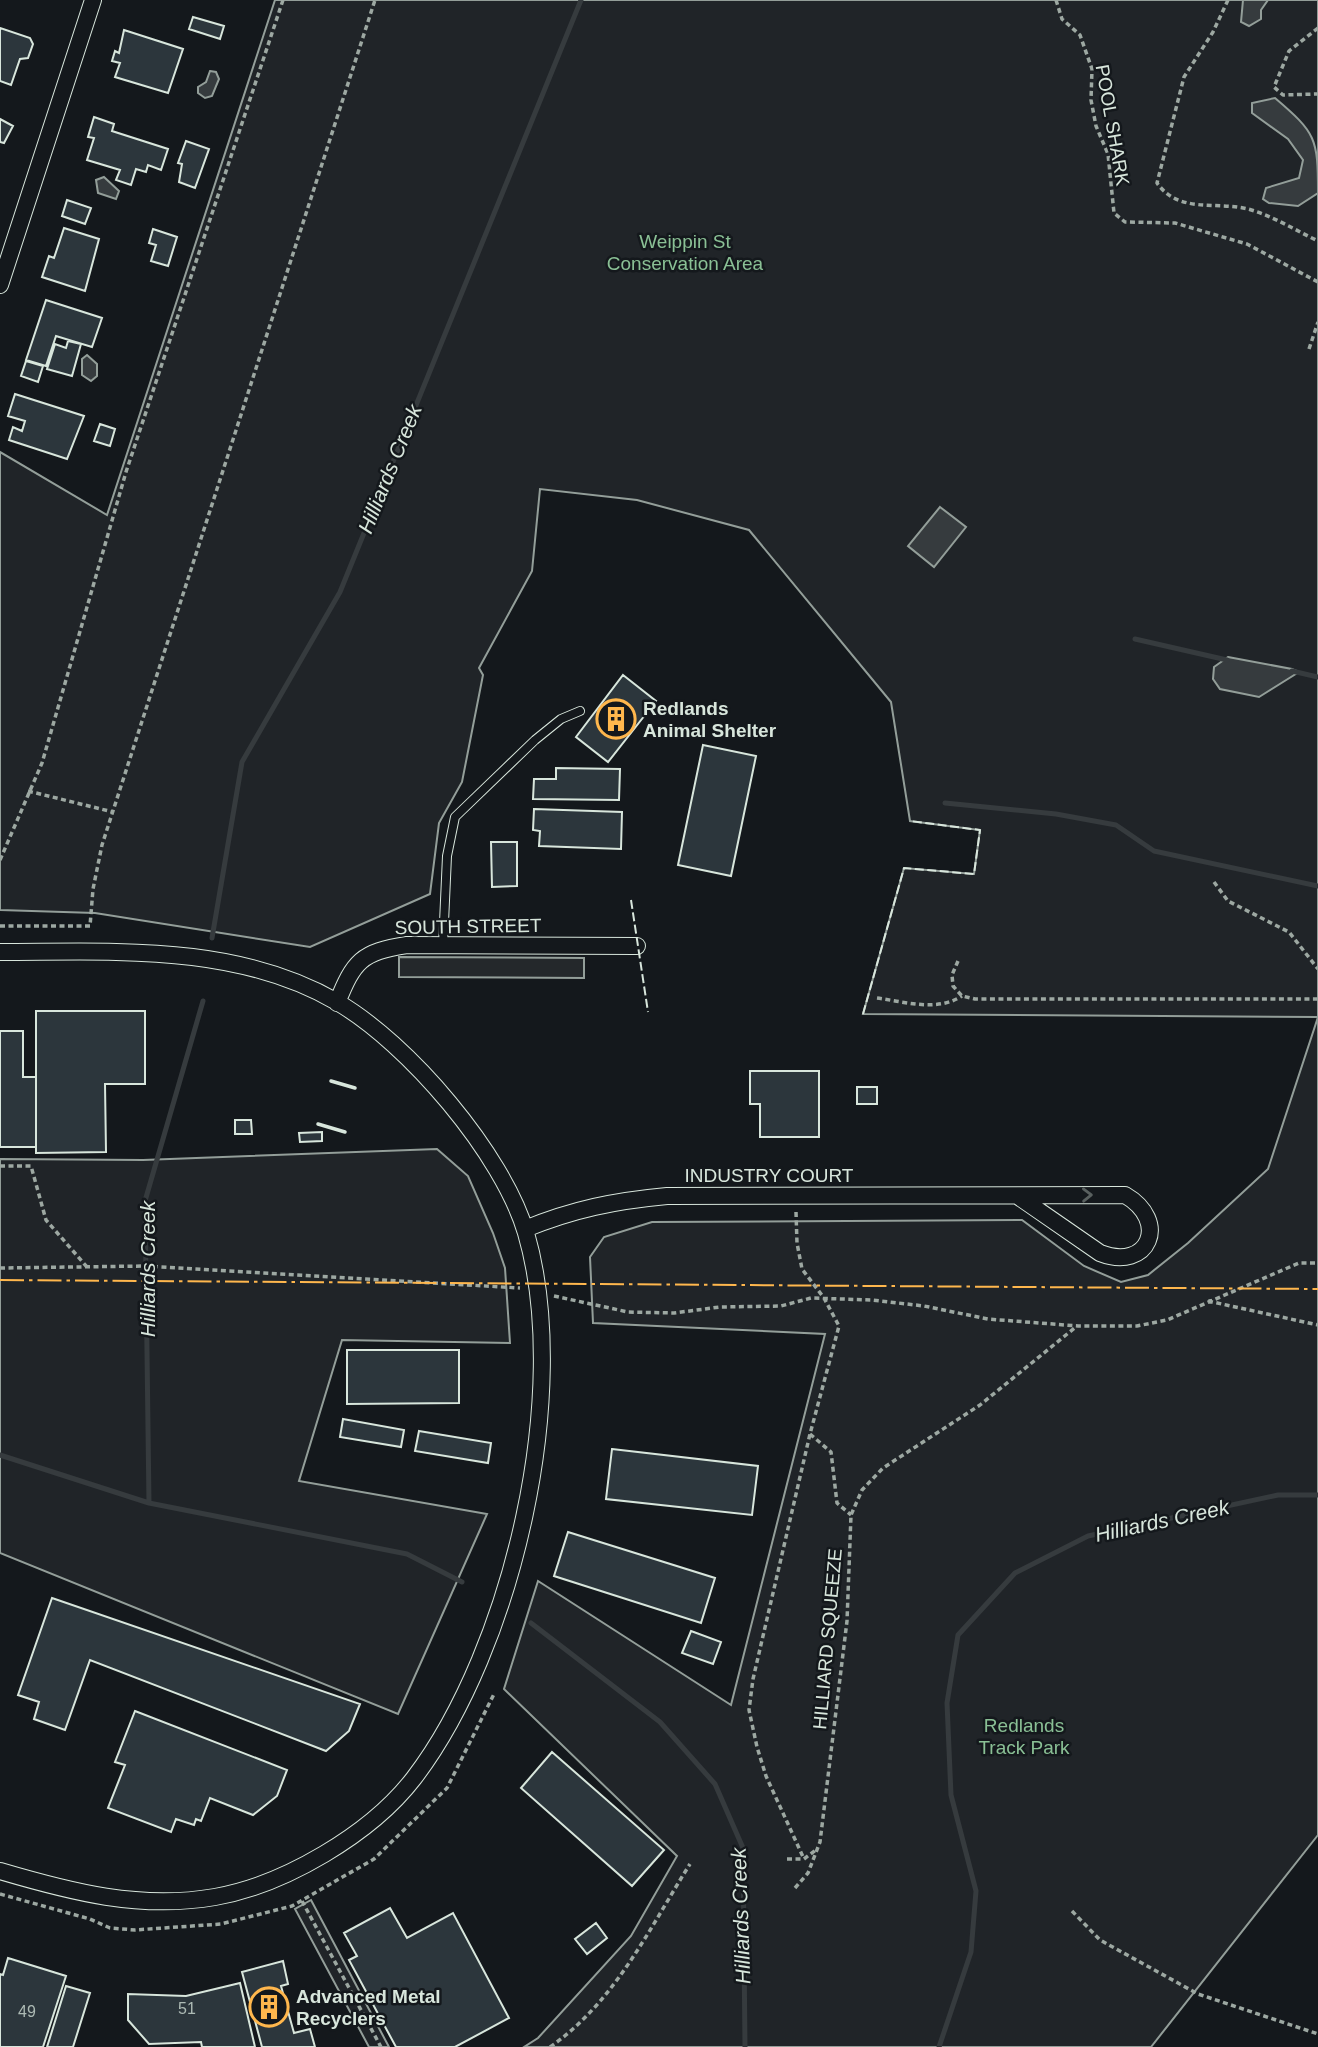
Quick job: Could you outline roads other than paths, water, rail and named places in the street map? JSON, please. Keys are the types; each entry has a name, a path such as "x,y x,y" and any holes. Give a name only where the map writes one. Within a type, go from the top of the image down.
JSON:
{"street":[{"path":"0,285 93,0"},
{"name":"SOUTH STREET","path":"337,1003 349,973 360,959 375,950 407,945 637,946"},
{"path":"0,952 154,953 205,958 248,967 337,1003 383,1036 445,1098 500,1175 525,1229 539,1289 543,1369 534,1470 525,1517 492,1626 447,1727 412,1780 368,1823 291,1873 216,1897 138,1902 89,1896 0,1871"},
{"name":"INDUSTRY COURT","path":"525,1229 570,1211 618,1201 667,1196 1125,1195 1141,1204 1149,1218 1150,1234 1144,1247 1132,1258 1111,1258 1019,1197"}],"lane":[{"path":"443,945 447,856 456,817 535,740 561,719 580,711"}],"waterway":[{"name":"Hilliards Creek","path":"212,938 242,762 340,592 581,0"},
{"path":"1135,639 1227,660"},
{"path":"1292,671 1318,677"},
{"path":"945,803 1056,814 1116,825 1154,851 1318,886"},
{"name":"Hilliards Creek","path":"149,1503 145,1201 203,1001"},
{"name":"Hilliards Creek","path":"0,1455 149,1503 407,1554 462,1582"},
{"name":"Hilliards Creek","path":"939,2047 971,1952 976,1891 951,1795 947,1703 958,1635 1015,1573 1088,1536 1278,1495 1318,1495"},
{"name":"Hilliards Creek","path":"531,1623 660,1722 715,1784 743,1848 745,2047"}],"place":[{"name":"Redlands Animal Shelter","path":"616,719"},
{"name":"Advanced Metal Recyclers","path":"269,2007"}],"park label":[{"name":"Weippin St Conservation Area","path":"685,252"},
{"name":"Redlands Track Park","path":"1024,1736"}]}
